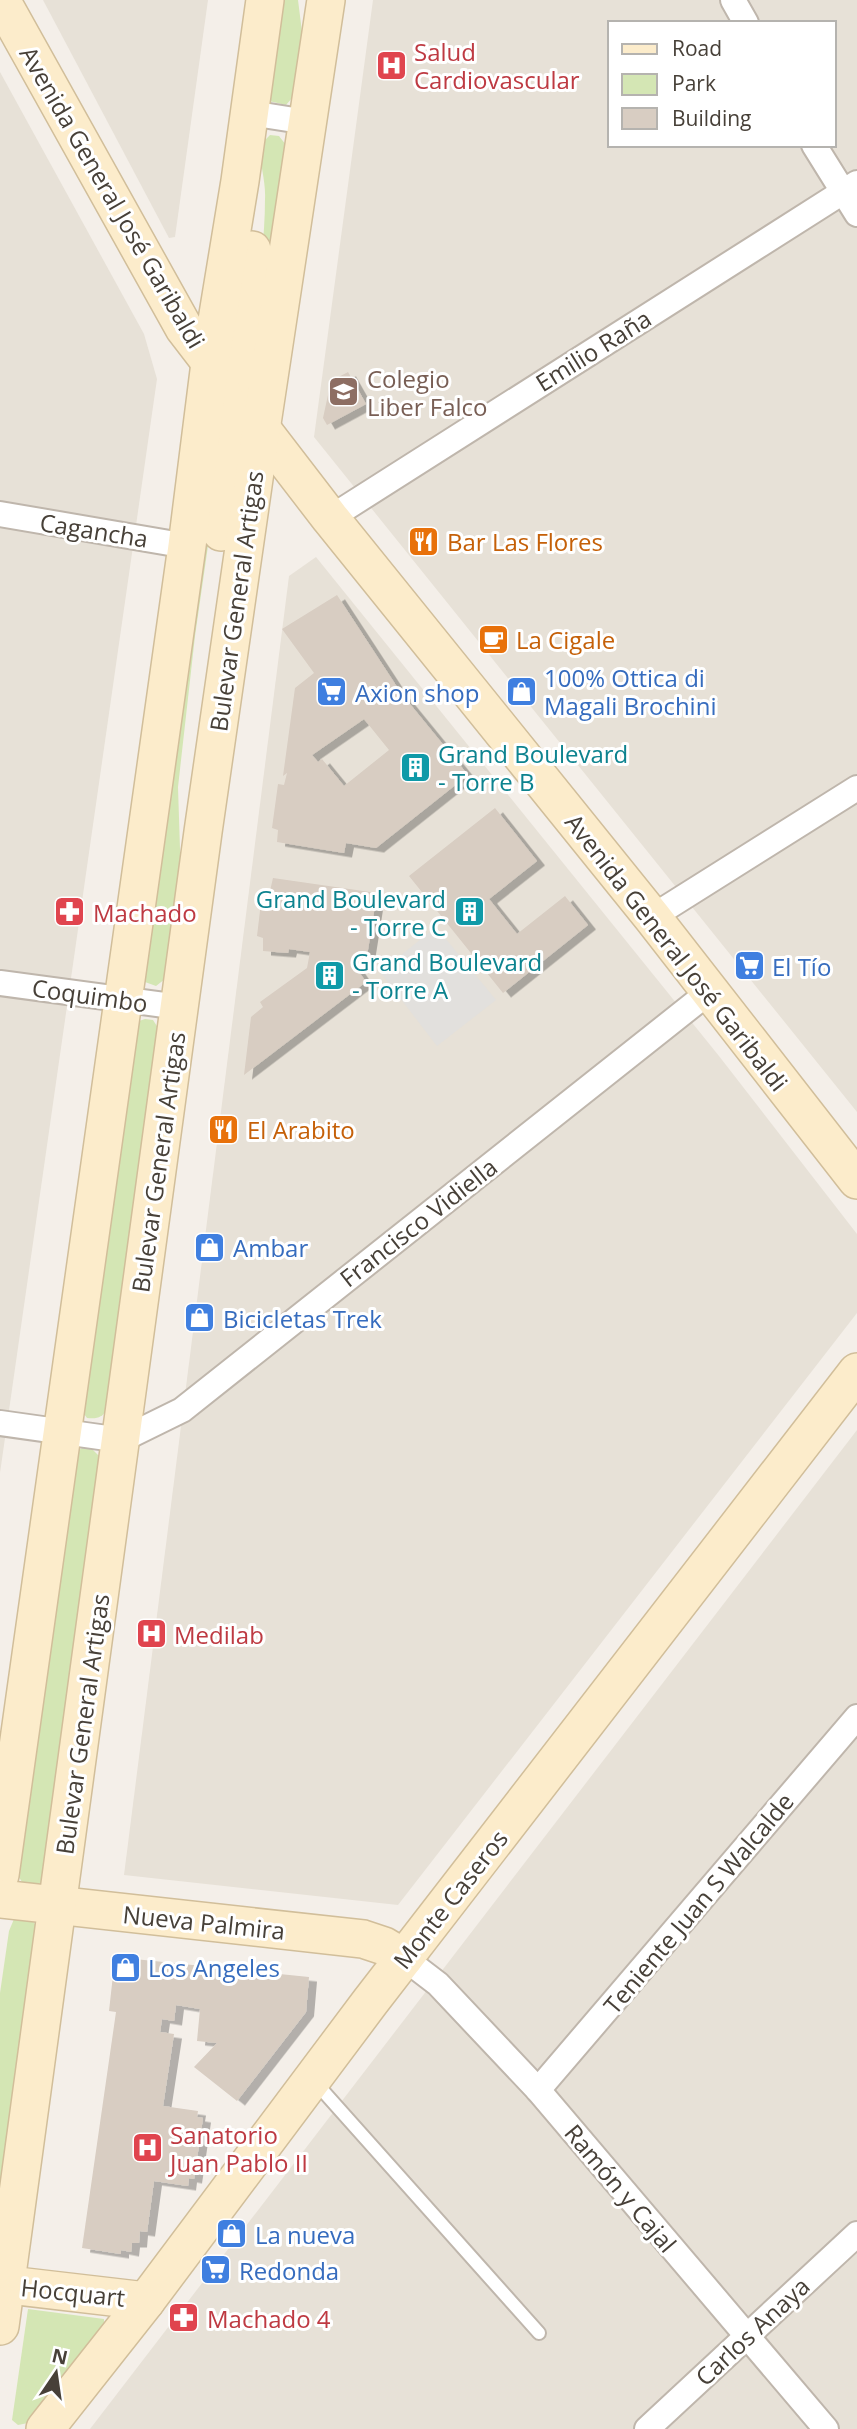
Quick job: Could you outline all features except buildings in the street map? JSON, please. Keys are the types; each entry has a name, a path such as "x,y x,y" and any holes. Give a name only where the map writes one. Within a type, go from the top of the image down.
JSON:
{"main road":[{"name":"Avenida General José Garibaldi","path":"1,0 184,328 330,518 853,1169"},
{"path":"0,1875 124,1000 210,363 240,181 265,0"},
{"name":"Bulevar General Artigas","path":"0,2326 3,2285 58,1906 203,832 325,2"},
{"path":"240,181 255,226 239,362 244,390 261,430"},
{"path":"203,832 190,770 233,436 229,407 210,363"},
{"name":"Monte Caseros","path":"46,2429 146,2301 404,1958 857,1372"},
{"name":"Nueva Palmira","path":"0,1899 363,1939 384,1946 404,1958"},
{"name":"Hocquart","path":"3,2285 146,2301"}],"street":[{"path":"733,0 745,21"},
{"path":"250,113 307,122"},
{"path":"816,147 850,187 857,214"},
{"name":"Emilio Raña","path":"330,518 850,187"},
{"name":"Cagancha","path":"0,514 187,545"},
{"path":"652,917 857,788"},
{"name":"Coquimbo","path":"0,983 179,1007"},
{"name":"Francisco Vidiella","path":"121,1440 182,1410 709,992"},
{"path":"0,1423 121,1440"},
{"name":"Teniente Juan S Walcalde","path":"538,2090 857,1717"},
{"name":"Ramón y Cajal","path":"404,1958 438,1984 538,2090 826,2429"},
{"name":"Carlos Anaya","path":"647,2429 857,2234"}],"lane":[{"path":"312,2079 539,2333"}],"shaded area":[{"path":"43,0 208,0 175,237 169,238"},
{"path":"373,0 857,0 857,1112 314,437"},
{"path":"0,72 144,334 157,379 0,1473"},
{"path":"316,557 719,1056 857,1234 857,1313 398,1905 124,1875 289,576"},
{"path":"436,927 496,1000 437,1046 380,972"},
{"path":"857,1430 857,2429 90,2429"}],"green space":[{"path":"281,0 298,0 302,32 292,98 286,105 269,101"},
{"path":"270,135 279,136 286,145 255,363 247,361 265,219 260,145"},
{"path":"224,435 195,636 178,787 181,880 165,979 156,986 145,982 141,977 216,445"},
{"path":"153,1020 160,1031 107,1409 99,1417 87,1418 82,1411 136,1026 139,1021"},
{"path":"82,1448 92,1449 99,1456 99,1465 42,1881 38,1885 22,1882 17,1874 78,1451"},
{"path":"14,1919 30,1920 36,1926 0,2189 0,1993 9,1931"},
{"path":"28,2309 104,2319 104,2327 28,2423 18,2425 12,2420"}],"place":[{"name":"Salud Cardiovascular","path":"391,65"},
{"name":"Colegio Liber Falco","path":"344,392"},
{"name":"Bar Las Flores","path":"424,541"},
{"name":"La Cigale","path":"493,639"},
{"name":"100% Ottica di Magali Brochini","path":"521,691"},
{"name":"Axion shop","path":"332,692"},
{"name":"Grand Boulevard - Torre B","path":"415,767"},
{"name":"Machado","path":"70,912"},
{"name":"Grand Boulevard - Torre C","path":"469,912"},
{"name":"El Tío","path":"749,966"},
{"name":"Grand Boulevard - Torre A","path":"329,975"},
{"name":"El Arabito","path":"224,1129"},
{"name":"Ambar","path":"210,1247"},
{"name":"Bicicletas Trek","path":"200,1318"},
{"name":"Medilab","path":"151,1634"},
{"name":"Los Angeles","path":"125,1967"},
{"name":"Sanatorio Juan Pablo II","path":"147,2148"},
{"name":"La nueva","path":"232,2234"},
{"name":"Redonda","path":"216,2270"},
{"name":"Machado 4","path":"184,2318"}]}
